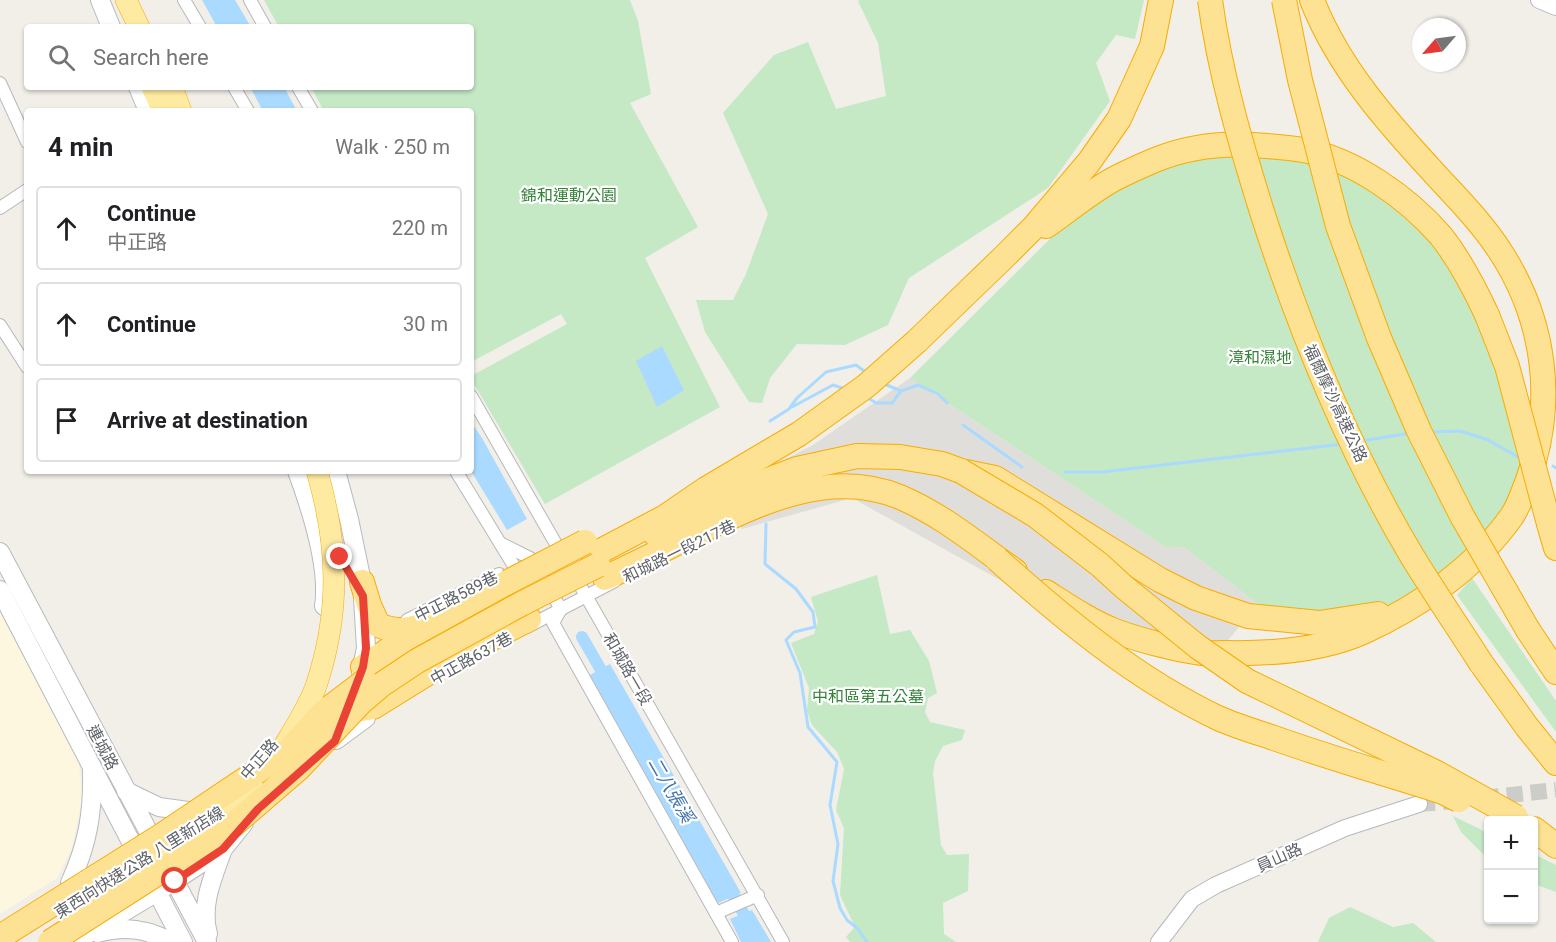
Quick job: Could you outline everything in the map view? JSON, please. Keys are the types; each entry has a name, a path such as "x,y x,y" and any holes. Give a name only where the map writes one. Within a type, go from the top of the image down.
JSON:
{"highway":[{"path":"114,0 125,24"},
{"path":"126,0 138,24"},
{"path":"138,0 148,24"},
{"path":"22,942 182,846 233,810 324,712 414,648 665,516 799,434 866,386 917,341 1034,227 1089,162 1119,119 1152,46 1161,0"},
{"name":"福爾摩沙高速公路","path":"1210,0 1223,79 1250,176 1308,345 1355,448 1406,545 1481,663 1556,763"},
{"path":"1284,0 1300,80 1338,226 1379,338 1419,430 1462,516 1528,630 1556,672"},
{"path":"357,706 367,709 444,663 605,578 718,522 789,493 829,486 856,486 897,496 951,524 997,559 1086,617 1116,631 1198,653 1266,653 1339,640 1362,632 1445,585 1483,551 1514,514 1533,469 1543,433 1547,390 1542,346 1532,312 1500,250 1365,93 1341,56 1312,0"},
{"path":"153,90 162,108"},
{"path":"167,90 175,108"},
{"path":"174,90 181,108"},
{"path":"1006,255 1113,179 1157,159 1191,149 1224,144 1251,144 1305,150 1348,165 1373,179 1424,218 1442,238 1468,276 1487,315 1507,366 1556,548"},
{"path":"0,937 161,836 361,702 381,685 417,661 521,604 768,480 807,467 857,456 900,457 942,464 961,471 995,478 1160,580 1196,598 1248,616 1319,623 1364,617 1410,606"},
{"path":"961,471 1035,515 1100,565 1198,647 1247,681 1437,773 1507,816"},
{"name":"東西向快速公路 八里新店線","path":"12,942 209,822 243,793 281,751 317,685 332,630 334,569 332,531 320,474"},
{"name":"東西向快速公路 八里新店線","path":"38,942 174,859 221,826 283,772 304,744 321,706 338,655 345,625 347,548 330,474"},
{"path":"363,667 434,623 626,521 706,489"},
{"path":"997,559 1049,606 1119,658 1173,694 1220,719 1338,761 1443,792 1502,816"},
{"path":"362,589 378,625 402,631 434,623"},
{"path":"51,942 233,825 290,750"},
{"path":"1538,836 1556,848"},
{"path":"1538,840 1556,848"}],"main road":[{"path":"100,0 110,24"},
{"path":"120,0 131,24"},
{"path":"139,90 147,108"},
{"path":"158,90 166,108"},
{"name":"中正路","path":"0,925 70,883 136,851 188,811 230,789 244,778 264,756 290,750 299,704 316,659 324,602 317,535 309,503 298,474"},
{"path":"290,750 357,706 324,678 331,652 340,591 340,557 330,500 320,474"},
{"name":"中正路","path":"77,940 120,915 154,885 171,874 223,849 258,809 335,741 357,706 366,641 362,589 350,519 337,474"},
{"name":"連城路","path":"0,552 208,942"},
{"path":"340,557 362,589"},
{"name":"連城路","path":"0,590 183,942"},
{"path":"324,602 331,652"},
{"path":"70,883 80,860 91,819 92,768"},
{"path":"153,840 184,828 230,789"},
{"path":"126,791 159,807 188,811"},
{"path":"208,942 205,925 206,905 209,887 223,849"},
{"path":"77,940 112,928 133,928 158,935 171,942"}],"street":[{"path":"184,0 198,24"},
{"path":"250,0 263,24"},
{"path":"1539,0 1556,7"},
{"path":"0,83 24,135"},
{"path":"236,90 246,108"},
{"path":"300,90 310,108"},
{"path":"0,208 24,192"},
{"path":"0,325 24,362"},
{"name":"和城路一段","path":"474,401 783,942"},
{"path":"458,474 513,566"},
{"name":"和城路一段217巷","path":"561,609 726,527 771,508"},
{"path":"500,543 530,558 561,609 553,623 732,942"},
{"name":"中正路589巷","path":"362,589 387,619 397,622 408,620 555,544"},
{"name":"中正路637巷","path":"357,706 465,660 561,609"},
{"name":"員山路","path":"1159,942 1192,899 1216,885 1345,828 1419,804"},
{"path":"716,913 758,895"}],"shaded area":[{"path":"910,378 1167,548 1184,547 1258,604 1225,644 1103,637 852,498 742,529 716,494 813,445"},
{"path":"0,608 78,759 83,797 72,848 57,878 0,914"}],"green space":[{"name":"錦和運動公園","path":"264,0 630,0 638,21 651,94 630,103 698,227 645,258 720,407 545,504 474,384 474,374 567,324 561,314 474,360 474,108 322,108 313,90 474,90 474,24 277,24"},
{"path":"1144,0 1135,39 1116,35 1096,63 1110,101 1048,188 909,278 888,325 845,345 797,344 770,378 762,403 749,402 705,332 696,300 733,300 746,274 768,214 723,113 774,55 808,42 836,109 886,96 878,43 858,1"},
{"name":"漳和濕地","path":"1297,155 1388,196 1448,256 1490,344 1520,446 1520,474 1511,501 1490,532 1426,587 1388,606 1352,613 1285,613 1258,604 1184,547 1167,548 910,378 1063,226 1106,195 1190,156"},
{"name":"中和區第五公墓","path":"877,575 890,634 910,630 929,661 937,693 928,698 925,712 930,722 965,730 962,740 943,746 935,761 933,773 941,845 947,855 969,854 968,891 943,903 944,934 956,942 850,942 846,937 855,927 840,895 844,828 836,810 844,769 837,752 812,725 807,711 809,688 791,643 814,634 818,621 811,597"},
{"path":"1472,578 1556,701 1556,732 1457,595"},
{"path":"1453,816 1484,831 1484,855 1461,832"},
{"path":"1538,856 1556,865 1556,892 1538,885"},
{"path":"1350,907 1393,927 1413,923 1436,942 1318,942 1329,918"}],"water":[{"path":"202,0 235,0 249,24 215,24"},
{"path":"252,90 286,90 295,108 261,108"},
{"path":"662,346 684,390 657,407 636,361"},
{"path":"474,426 527,519 507,530 473,474"},
{"path":"610,664 741,893 718,903 590,675"},
{"path":"752,910 771,942 741,942 730,919"}],"waterway":[{"path":"770,421 789,409 797,398 826,372 856,365 867,373"},
{"path":"882,383 901,391 918,385 938,394 947,403"},
{"path":"792,407 833,385 845,389"},
{"path":"868,398 876,403 892,403 901,391"},
{"path":"963,425 1022,467"},
{"path":"1429,432 1460,431 1488,440 1518,457"},
{"path":"1361,441 1411,433"},
{"path":"1065,472 1102,472 1343,444"},
{"path":"766,524 765,564 796,589 813,612 815,627 794,632 786,640 800,673 808,727 837,762 830,805 838,844 833,881 840,908 847,920 857,928 867,942"},
{"name":"二八張溪","path":"582,637 608,682"},
{"name":"二八張溪","path":"726,883 760,942"}],"tunnel":[{"path":"1483,798 1556,790"},
{"path":"1419,804 1457,801"}],"route":[{"path":"175,881 223,849 258,809 335,741 363,667 366,648 363,596 340,557"}]}
